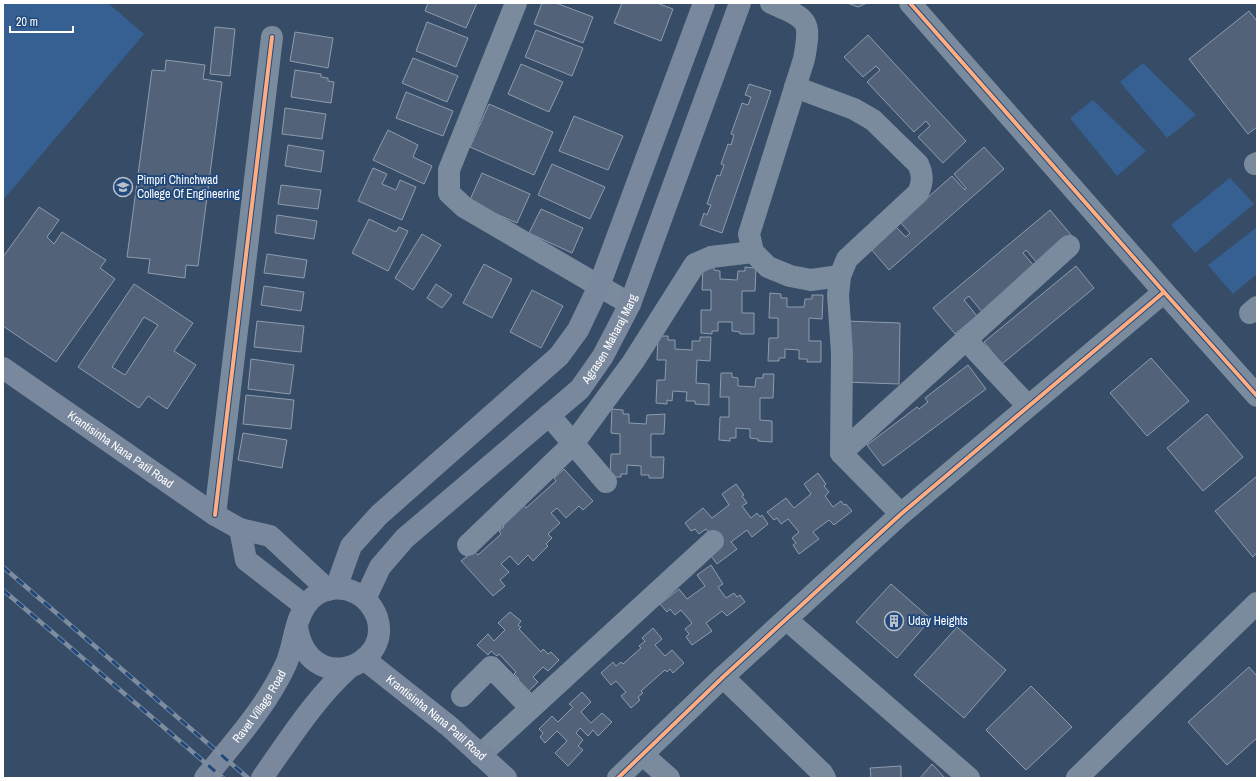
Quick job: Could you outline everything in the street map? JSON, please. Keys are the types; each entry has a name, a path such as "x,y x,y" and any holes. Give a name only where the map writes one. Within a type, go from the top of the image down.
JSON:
{"main road":[{"path":"332,589 351,546 378,516 559,356 578,330 599,286 704,3"},
{"name":"Agrasen Maharaj Marg","path":"365,599 380,567 405,538 580,388 602,356 630,304 740,3"},
{"name":"Krantisinha Nana Patil Road","path":"3,368 215,515 240,529 270,536 332,589"},
{"path":"240,529 246,560 305,606"},
{"path":"262,778 291,736 335,680 357,663 374,649 378,636 378,622 374,609 365,599 346,589 332,589 319,593 305,606 297,627 299,640 305,652 314,661 325,667 338,669 357,663"},
{"name":"Ravet Village Road","path":"206,778 258,710 286,664 297,627"},
{"name":"Krantisinha Nana Patil Road","path":"357,663 450,727 506,778"}],"street":[{"path":"516,3 449,170 449,193 464,207 630,304"},
{"path":"771,3 801,16 807,26 808,37 795,87 749,234 753,252 768,267 790,276 812,280 840,276"},
{"path":"910,3 1257,396"},
{"path":"215,515 272,37"},
{"path":"795,87 854,109 873,120 918,164 922,173 922,183 918,193 847,259 840,276 838,295 842,353 841,453 901,514"},
{"path":"841,453 1069,246"},
{"path":"468,545 573,444 633,362 696,264 710,257 753,252"},
{"path":"618,778 723,677 901,514 1164,292"},
{"path":"966,340 1028,406"},
{"path":"549,415 606,482"},
{"path":"480,755 712,541"},
{"path":"1077,778 1257,603"},
{"path":"787,620 969,778"},
{"path":"462,696 491,667 531,708"},
{"path":"723,677 822,773 825,778"},
{"path":"643,755 669,778"}],"shaded area":[{"path":"3,3 108,3 144,34 3,200"},
{"path":"1143,63 1196,115 1167,138 1120,82"},
{"path":"1093,100 1146,151 1117,176 1070,118"},
{"path":"1230,178 1254,204 1195,253 1171,225"},
{"path":"1257,227 1257,274 1233,294 1208,265"}],"building":[{"path":"428,3 477,3 466,28 425,11"},
{"path":"542,3 556,3 593,17 583,43 534,24"},
{"path":"622,3 657,3 673,9 661,41 614,23"},
{"path":"847,3 867,3 858,7"},
{"path":"1249,11 1257,21 1257,127 1248,134 1189,59"},
{"path":"427,22 468,38 456,67 416,51"},
{"path":"215,27 235,29 230,76 210,74"},
{"path":"536,30 583,48 572,76 525,57"},
{"path":"295,32 333,38 328,68 290,61"},
{"path":"868,35 966,141 943,163 918,137 930,126 926,121 914,132 867,82 880,70 876,66 863,77 844,57"},
{"path":"413,58 458,76 447,102 402,83"},
{"path":"166,60 205,65 203,79 222,82 198,266 186,265 185,278 148,273 150,259 127,257 152,70 165,71"},
{"path":"521,64 563,82 549,112 508,94"},
{"path":"295,70 321,74 321,77 328,78 328,81 334,82 331,103 291,97"},
{"path":"749,84 771,91 722,233 700,225 704,213 707,215 711,205 707,204 717,175 720,176 724,165 721,164 728,144 731,145 734,135 731,134 742,103 748,105 751,97 745,95"},
{"path":"406,92 453,111 443,136 396,118"},
{"path":"489,104 553,132 534,175 470,147"},
{"path":"285,108 326,114 322,139 282,134"},
{"path":"574,116 623,136 608,170 559,151"},
{"path":"388,130 418,145 413,157 432,166 424,184 373,160"},
{"path":"288,145 324,151 321,172 285,166"},
{"path":"984,147 1004,169 889,270 870,248 895,226 906,237 910,233 900,222 952,176 965,190 966,188 954,174"},
{"path":"552,164 605,187 590,219 538,195"},
{"path":"373,168 387,174 382,184 396,190 400,180 416,187 402,220 358,201"},
{"path":"482,173 530,194 517,223 469,202"},
{"path":"281,185 321,190 318,209 278,204"},
{"path":"39,207 59,220 47,237 54,244 62,232 106,260 100,268 115,279 56,362 3,326 3,257"},
{"path":"541,209 583,228 572,253 529,233"},
{"path":"1050,210 1072,236 1038,264 1026,250 1023,253 1035,267 982,312 969,296 964,300 977,316 955,334 933,308"},
{"path":"277,215 317,221 314,239 275,233"},
{"path":"369,219 396,232 399,227 408,231 388,271 352,253"},
{"path":"422,234 441,245 413,290 395,278"},
{"path":"267,254 307,260 304,278 264,273"},
{"path":"484,264 512,279 492,318 463,303"},
{"path":"703,266 714,266 714,270 720,271 720,279 737,280 738,271 745,271 745,267 756,268 755,291 742,291 742,313 754,313 754,334 740,334 740,332 732,331 732,322 718,322 718,331 712,331 712,334 701,333 701,310 711,310 711,290 702,290"},
{"path":"1076,266 1094,288 1002,364 984,342"},
{"path":"134,284 193,323 174,351 196,365 167,409 148,396 139,408 78,367","holes":["144,317 158,325 125,375 112,367"]},
{"path":"436,284 452,295 442,308 427,298"},
{"path":"264,286 304,292 301,311 261,305"},
{"path":"532,290 563,306 541,348 510,332"},
{"path":"770,293 781,294 781,298 787,298 787,307 804,307 805,299 812,299 812,295 823,295 822,319 809,318 809,341 821,341 821,362 807,362 807,359 799,359 799,350 785,349 785,358 779,358 779,361 768,361 769,338 778,338 778,318 769,318"},
{"path":"257,321 304,326 301,352 254,347"},
{"path":"846,321 900,323 899,384 844,382"},
{"path":"658,336 668,336 668,340 675,340 675,349 692,350 692,341 700,341 700,337 711,337 710,361 697,360 696,383 709,384 709,405 695,404 695,401 686,401 687,392 673,391 672,401 667,400 667,404 656,403 657,380 665,380 666,360 657,360"},
{"path":"1151,358 1189,401 1147,436 1110,393"},
{"path":"251,359 294,365 290,394 248,389"},
{"path":"968,365 986,389 883,466 867,445 917,407 919,409 928,402 925,398"},
{"path":"721,373 732,373 732,377 738,378 738,386 755,387 756,378 763,378 763,374 774,374 773,398 760,398 760,420 772,421 772,442 758,441 758,439 750,438 750,429 736,428 736,438 730,438 730,441 719,440 720,417 729,417 729,397 720,397"},
{"path":"246,395 294,400 291,429 243,424"},
{"path":"612,409 623,410 623,414 629,414 629,423 646,424 647,415 665,414 664,434 651,434 651,457 664,457 663,478 649,478 649,475 641,475 641,466 627,465 627,474 621,474 621,477 610,477 611,454 620,454 620,434 611,433"},
{"path":"1207,414 1243,457 1203,491 1167,448"},
{"path":"243,433 287,440 282,468 238,460"},
{"path":"564,469 593,501 583,510 579,506 566,518 557,508 551,513 560,523 548,534 552,538 546,544 548,546 533,561 528,555 518,565 510,556 501,564 509,572 500,580 505,586 493,596 461,561 471,553 473,554 475,552 478,555 501,534 499,531 504,527 502,525 524,505 526,508 556,481 554,478"},
{"path":"818,473 826,484 824,486 829,492 825,496 833,507 841,501 852,511 834,525 829,520 813,532 819,539 799,554 793,545 796,543 792,538 799,532 788,519 781,524 777,518 774,520 767,512 786,498 794,508 811,494 804,484"},
{"path":"1257,476 1257,553 1253,557 1215,511"},
{"path":"736,484 744,495 742,496 747,503 742,506 751,518 757,513 760,517 762,515 768,524 752,537 747,530 731,542 737,549 717,564 711,556 717,543 706,529 699,534 695,529 691,531 685,523 703,508 712,518 729,505 722,494"},
{"path":"711,565 723,584 718,587 726,598 734,593 737,597 740,595 745,602 727,616 722,611 706,623 712,631 692,645 686,637 689,634 685,629 692,623 681,610 675,615 670,609 667,612 660,604 679,589 687,599 705,586 697,575"},
{"name":"Uday Heights","path":"891,584 931,619 897,658 856,622"},
{"path":"510,612 521,621 518,625 521,627 519,629 541,652 543,649 548,654 551,652 559,660 548,671 543,667 533,677 538,682 527,693 515,682 519,679 514,674 516,672 499,654 497,656 491,651 488,655 477,645 488,634 494,641 505,630 498,623"},
{"path":"957,627 1006,670 964,718 914,675"},
{"path":"653,628 662,639 655,645 665,656 672,650 684,663 673,673 670,669 667,672 665,670 641,691 643,693 638,697 640,700 631,708 621,696 626,692 616,681 611,685 601,673 613,662 616,666 621,662 623,664 641,648 639,646 645,641 642,638"},
{"path":"1249,667 1257,676 1257,738 1227,765 1188,722"},
{"path":"1031,686 1072,727 1026,770 986,730"},
{"path":"582,692 591,702 581,712 591,723 602,713 612,722 598,736 593,730 588,736 580,728 576,733 583,740 578,746 583,750 568,766 555,753 567,741 557,731 545,743 540,737 543,733 539,729 552,716 558,722 573,707 569,704"},
{"path":"932,764 945,778 920,778"},
{"path":"901,766 901,778 871,778 870,768"}],"railway":[{"path":"3,567 248,778"},
{"path":"3,590 223,778"}],"cycle path":[{"path":"910,3 1257,396"},
{"path":"215,515 272,37"},
{"path":"618,778 723,677 901,514 1164,292"}],"place":[{"name":"Pimpri Chinchwad College Of Engineering","path":"123,187"},
{"name":"Uday Heights","path":"894,621"}]}
